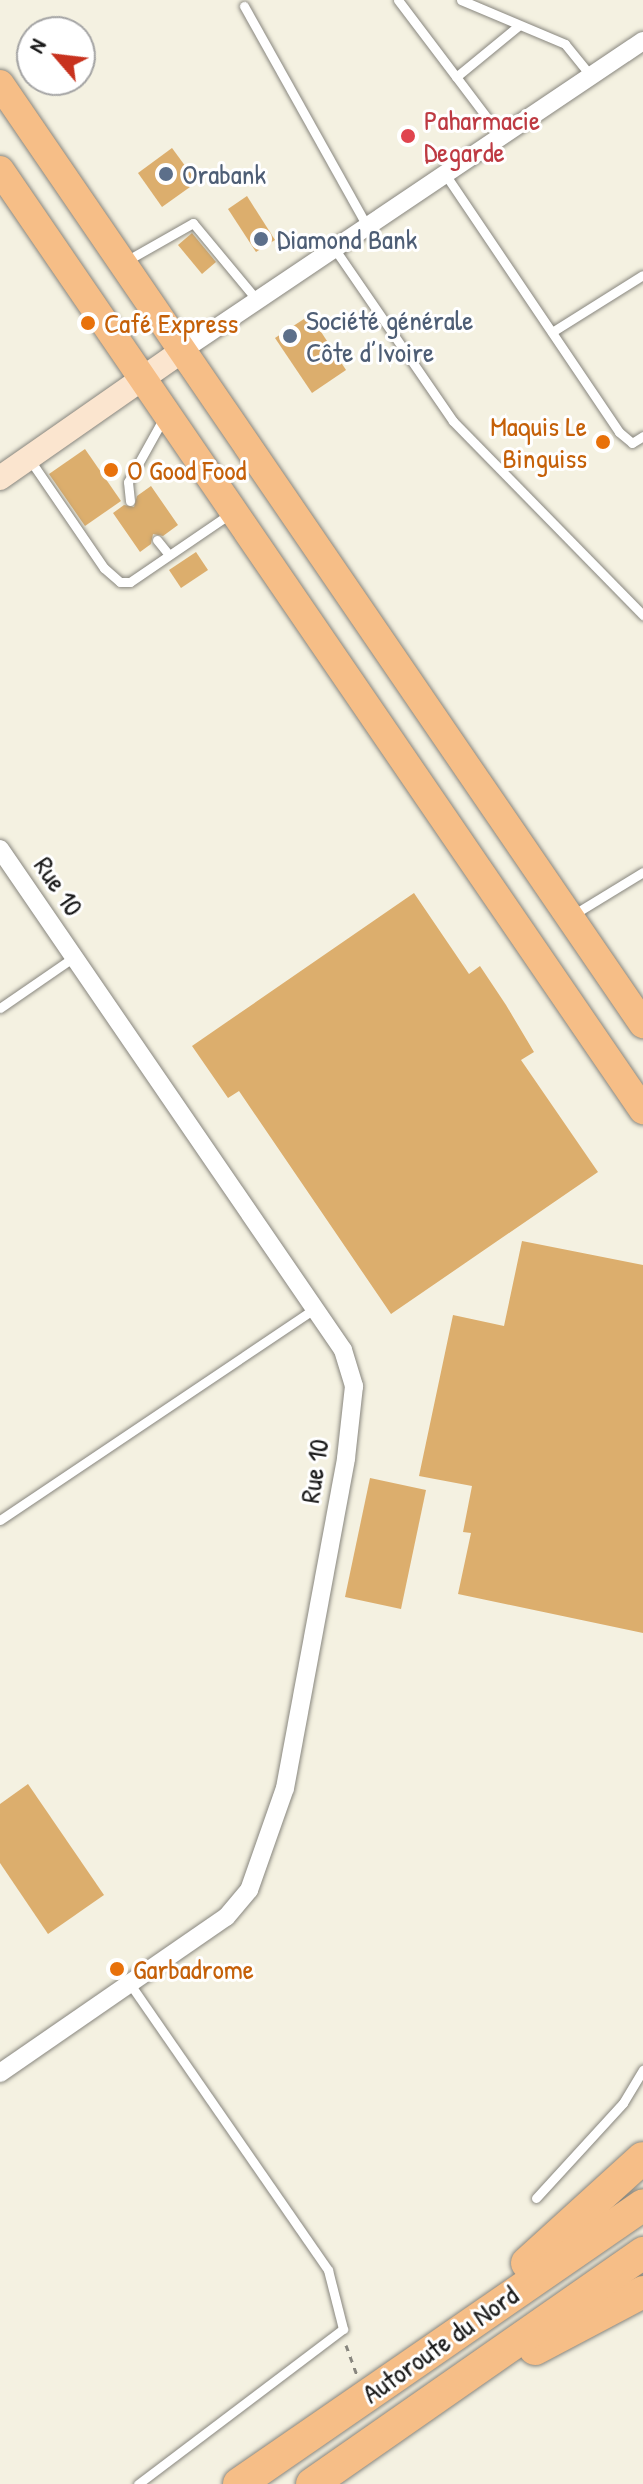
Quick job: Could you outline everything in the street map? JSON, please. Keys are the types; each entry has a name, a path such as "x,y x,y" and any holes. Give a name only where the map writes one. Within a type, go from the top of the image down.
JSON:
{"highway":[{"path":"425,2353 643,2158"},
{"name":"Autoroute du Nord","path":"239,2484 643,2205"},
{"name":"Autoroute du Nord","path":"312,2484 643,2253"},
{"path":"439,2398 643,2292"}],"main road":[{"path":"0,84 179,353 643,1024"},
{"path":"0,170 231,513 643,1110"}],"street":[{"path":"0,478 215,328 643,41"},
{"path":"204,389 203,359 215,328"},
{"name":"Rue 10","path":"0,849 316,1308 350,1363 354,1386 341,1488 285,1788 249,1890 226,1917 0,2073"}],"lane":[{"path":"398,0 501,136"},
{"path":"461,0 565,44 591,76"},
{"path":"244,6 367,226"},
{"path":"456,77 518,26"},
{"path":"445,174 625,440 632,443 643,436"},
{"path":"120,265 193,223 257,300"},
{"path":"334,248 453,421 643,615"},
{"path":"552,332 643,275"},
{"path":"130,501 128,482 165,416"},
{"path":"28,458 111,576 130,582 231,513"},
{"path":"157,540 169,555"},
{"path":"571,916 643,872"},
{"path":"0,1008 74,957"},
{"path":"0,1520 316,1308"},
{"path":"130,1984 328,2270 343,2329 138,2484"},
{"path":"536,2198 623,2103 643,2070"}],"path":[{"path":"343,2329 366,2395"}],"building":[{"path":"172,148 197,182 162,207 138,173"},
{"path":"247,196 275,240 256,252 228,209"},
{"path":"192,233 216,262 202,274 178,245"},
{"path":"310,315 346,370 312,393 275,338"},
{"path":"85,449 121,501 85,526 49,474"},
{"path":"151,486 178,525 163,536 153,534 151,544 140,552 113,513 124,505 134,507 137,496"},
{"path":"196,552 208,570 181,588 169,570"},
{"path":"414,893 469,974 480,966 506,1005 534,1052 521,1060 598,1172 391,1314 239,1091 228,1098 192,1046"},
{"path":"522,1241 643,1265 643,1633 458,1594 471,1533 463,1532 472,1486 419,1476 453,1315 504,1326"},
{"path":"370,1478 426,1490 401,1609 345,1597"},
{"path":"28,1784 104,1895 48,1934 0,1863 0,1804"}],"place":[{"name":"Paharmacie Degarde","path":"408,136"},
{"name":"Orabank","path":"166,174"},
{"name":"Diamond Bank","path":"261,239"},
{"name":"Café Express","path":"88,323"},
{"name":"Société générale Côte d’Ivoire","path":"290,336"},
{"name":"Maquis Le Binguiss","path":"603,442"},
{"name":"O Good Food","path":"111,470"},
{"name":"Garbadrome","path":"117,1969"}]}
